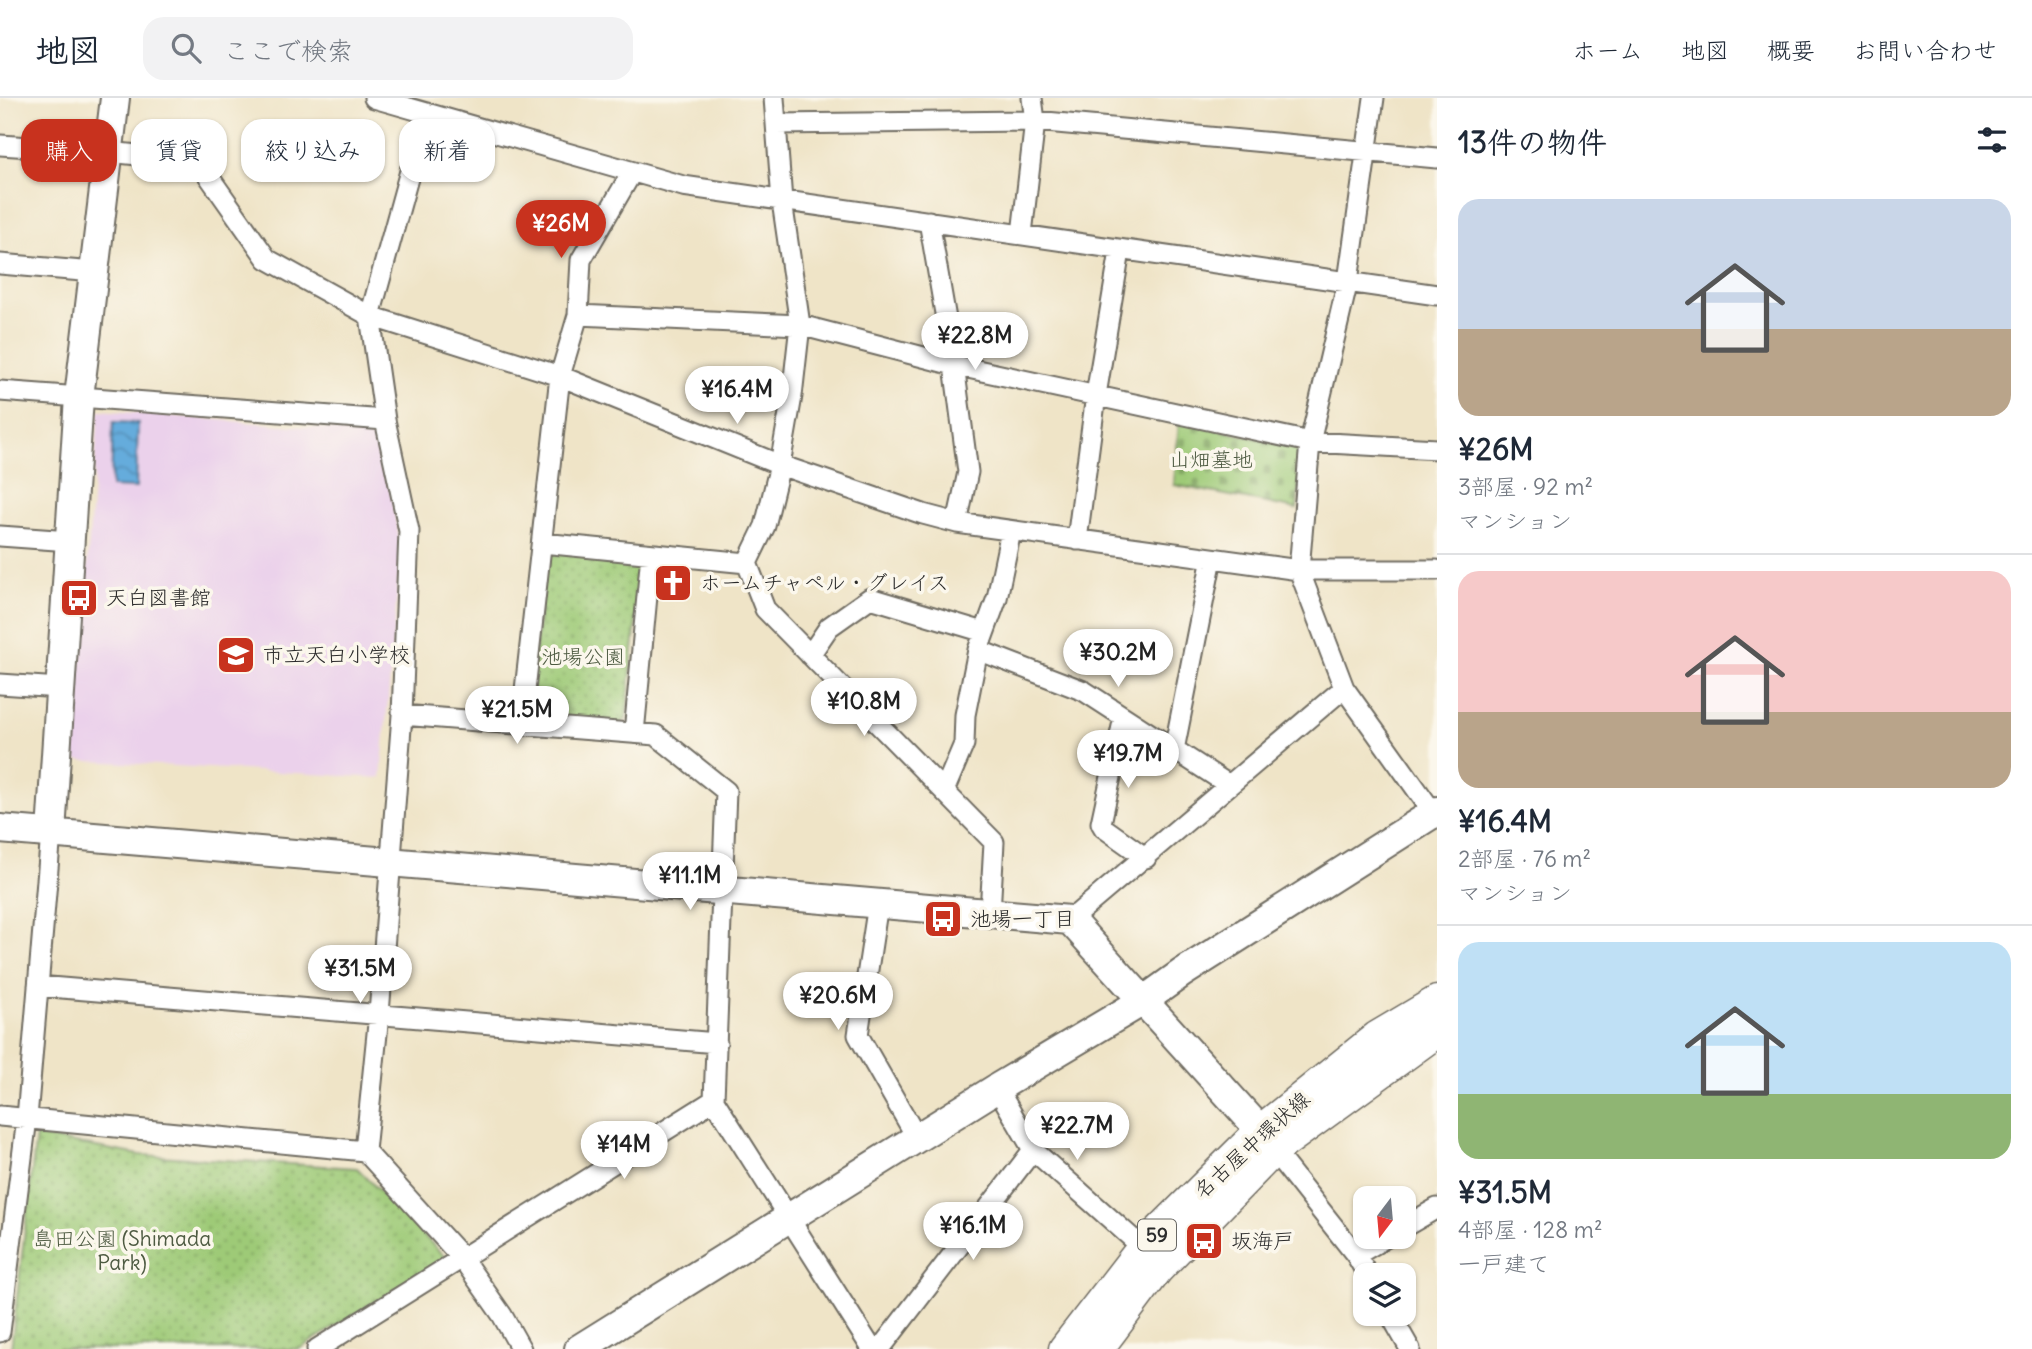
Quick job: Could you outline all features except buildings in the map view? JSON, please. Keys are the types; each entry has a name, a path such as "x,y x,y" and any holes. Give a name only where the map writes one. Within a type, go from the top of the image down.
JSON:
{"main road":[{"name":"名古屋中環状線","path":"1065,1349 1143,1248 1267,1140 1378,1037 1437,1002"},
{"name":"名古屋中環状線","path":"1097,1349 1157,1269 1267,1140 1437,1031"}],"street":[{"path":"112,119 115,98"},
{"path":"374,98 683,186 1437,295"},
{"path":"774,98 782,201 800,326 780,465 765,526 747,563 765,609 994,842 990,913"},
{"path":"1021,234 1035,121 1032,98"},
{"path":"579,1349 997,1088 1143,1001 1182,973 1436,814 1344,688 1299,570 1310,442 1348,281 1374,98"},
{"path":"365,1151 379,1014 402,715 409,531 386,419 370,316 426,113"},
{"path":"776,124 1035,121 1437,158"},
{"path":"0,145 21,146"},
{"path":"117,153 198,161 267,259 370,316 560,376 780,465 923,514 957,523 1299,570 1437,570"},
{"path":"521,726 560,376 578,315 581,260 632,172"},
{"path":"0,1332 27,1118 51,833 79,397 104,182"},
{"path":"929,221 954,365 968,472 957,523"},
{"path":"1077,540 1096,395 1120,251"},
{"path":"0,264 94,272"},
{"path":"578,315 800,326 954,365 1310,442 1437,449"},
{"path":"0,391 386,419"},
{"path":"944,791 964,744 965,715 981,641 996,598 1011,531"},
{"path":"0,536 70,541"},
{"path":"542,543 747,563"},
{"path":"635,733 651,554"},
{"path":"1174,750 1212,558"},
{"path":"810,655 829,627 870,598 981,641 1084,691 1228,785"},
{"path":"0,684 60,688"},
{"path":"1070,920 1344,688"},
{"path":"402,715 656,736 726,791 715,1100 872,1349"},
{"path":"1124,717 1101,823 1104,828 1146,858"},
{"path":"0,829 1070,920 1267,1140 1361,1263"},
{"path":"878,904 858,1035 917,1138"},
{"path":"38,986 717,1043"},
{"path":"997,1088 1033,1150 1143,1248"},
{"path":"317,1349 715,1100"},
{"path":"0,1116 365,1151 462,1258 502,1315 521,1349"},
{"path":"880,1349 1033,1150"},
{"path":"1416,1220 1437,1208"},
{"path":"1356,1255 1365,1250"},
{"path":"1397,1326 1410,1349"}],"shaded area":[{"name":"市立天白小学校","path":"99,410 380,433 401,550 381,778 72,760"}],"green space":[{"name":"山畑墓地","path":"1179,421 1295,447 1301,454 1297,509 1174,485"},
{"name":"池場公園","path":"552,547 642,562 626,719 619,724 533,718 528,713 546,554"},
{"name":"島田公園 (Shimada Park)","path":"36,1136 140,1155 357,1168 446,1258 299,1349 11,1349"}],"water":[{"path":"113,422 138,423 136,488 111,487"}],"place":[{"name":"ホームチャペル・グレイス","path":"673,583"},
{"name":"天白図書館","path":"79,598"},
{"name":"市立天白小学校","path":"236,655"},
{"name":"池場一丁目","path":"943,919"},
{"name":"坂海戸","path":"1204,1241"}]}
